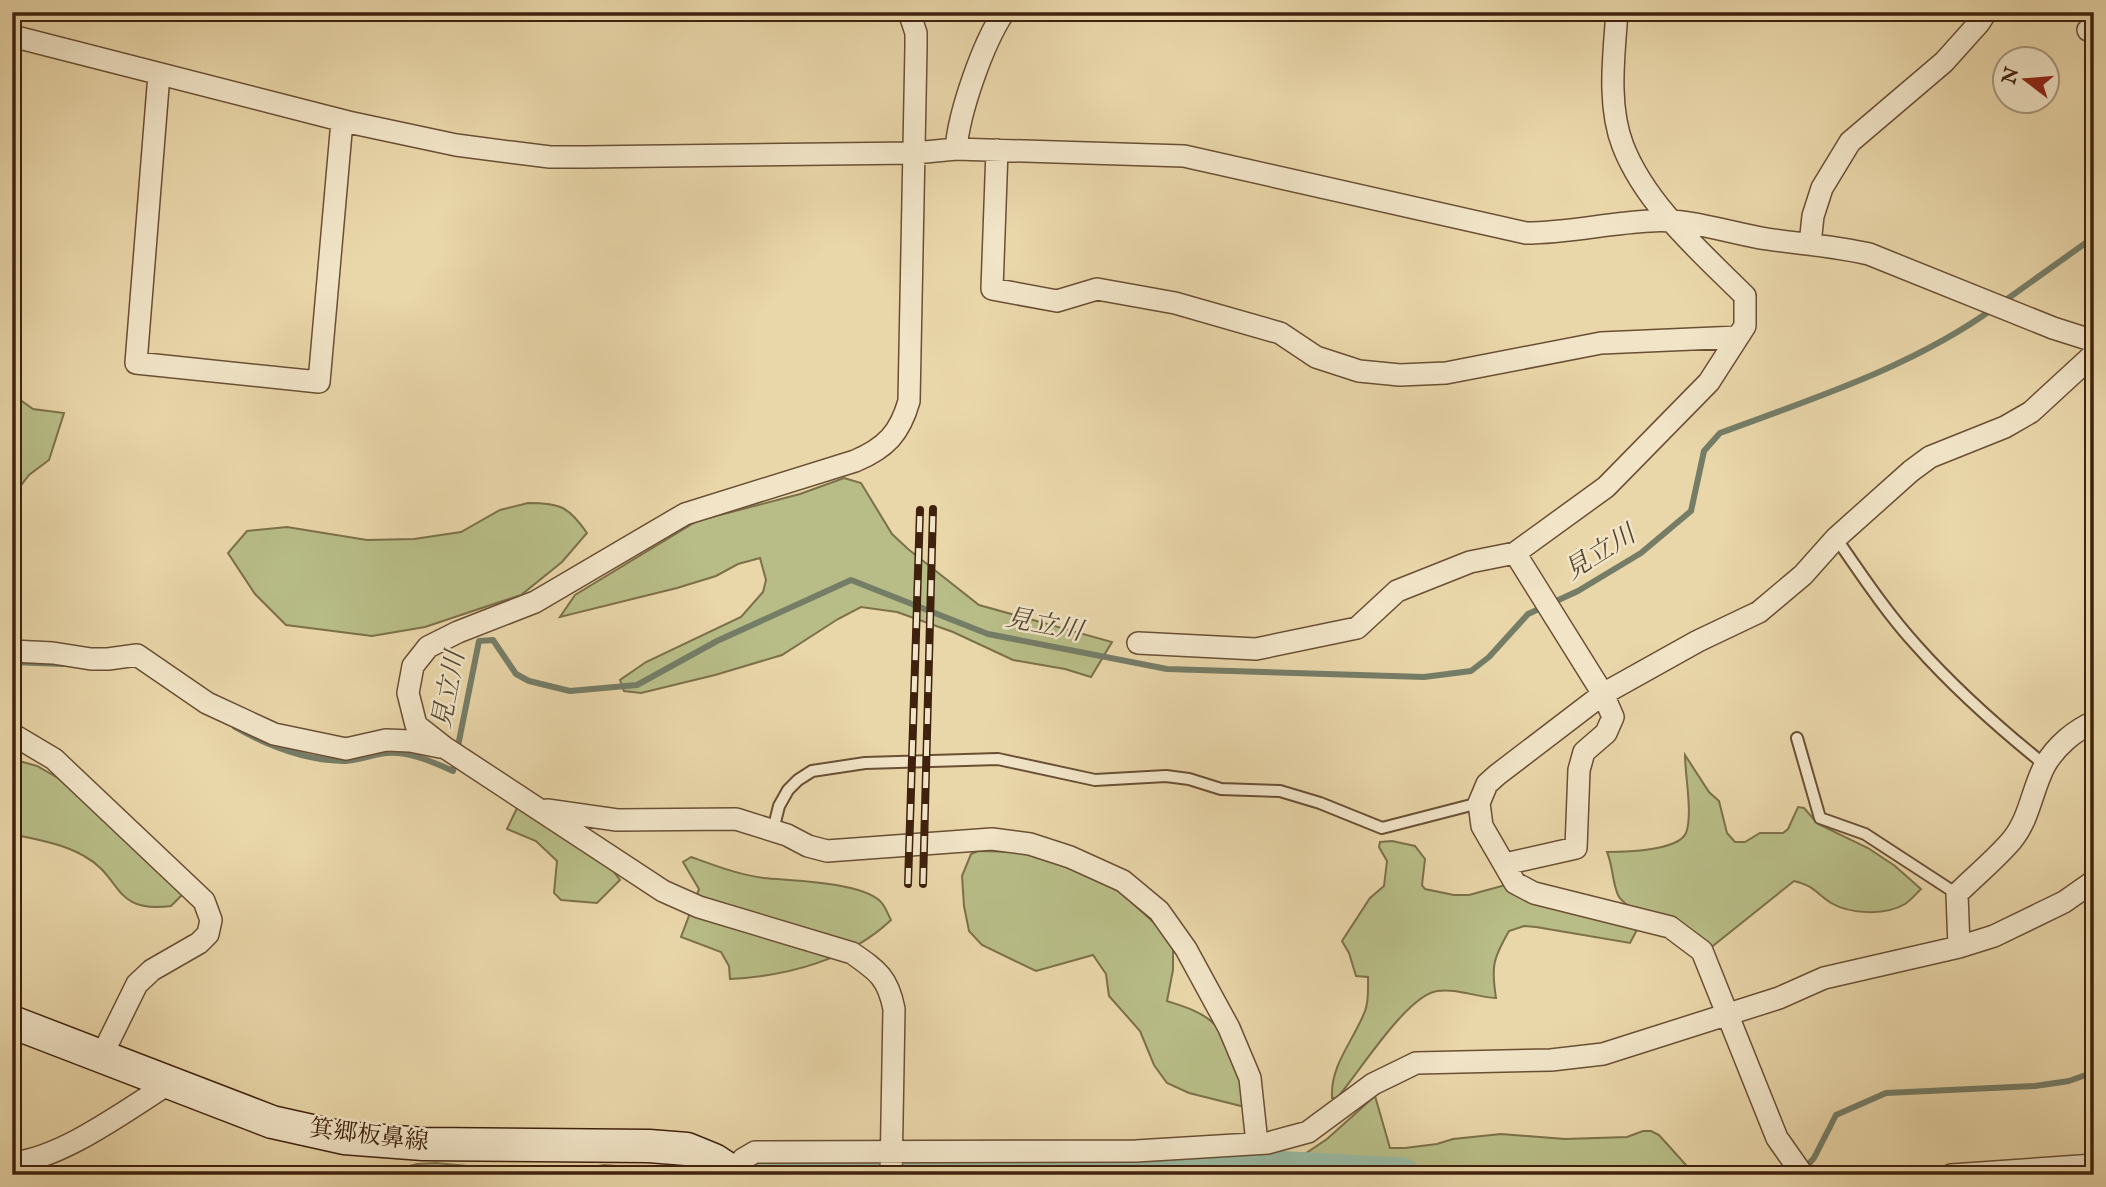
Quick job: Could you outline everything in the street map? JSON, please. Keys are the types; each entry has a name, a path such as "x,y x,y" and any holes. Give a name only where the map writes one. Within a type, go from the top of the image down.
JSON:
{"main road":[{"name":"箕郷板鼻線","path":"12,1022 272,1122 344,1138 423,1144 649,1146 687,1149 714,1160 736,1174"}],"street":[{"path":"891,1175 894,1009 890,987 872,967 852,953 699,907 663,891 444,747 416,725 408,693 413,666 428,647 458,632 536,602 684,514 855,461 876,452 891,437 904,416 909,401 916,40 909,12"},
{"path":"956,149 958,126 984,53 1004,12"},
{"path":"1138,643 1255,649 1357,628 1397,591 1470,562 1515,553 1606,487 1709,382 1745,326 1745,296 1671,221 1637,174 1622,145 1615,111 1613,79 1616,12"},
{"path":"1810,244 1813,216 1822,188 1850,142 1944,62 1986,12"},
{"path":"12,36 342,121 456,145 550,156 915,153 956,149 1184,156 1527,233 1553,233 1649,221 1671,221 1869,254 2053,328 2094,341"},
{"path":"159,74 136,363 319,382 342,121"},
{"path":"997,150 992,289 1058,301 1097,289 1175,303 1280,333 1316,357 1359,371 1401,375 1446,373 1601,343 1738,337"},
{"path":"1805,1175 1777,1138 1702,951 1670,928 1534,893 1515,883 1482,826 1478,813 1479,803 1487,784 1497,775 1603,694 1698,641 1759,611 1803,575 1836,538 1911,471 1930,457 2005,426 2031,412 2094,354"},
{"path":"1505,864 1576,848 1581,761 1584,752 1606,733 1613,717 1603,694 1515,553"},
{"path":"12,651 100,659 137,655 207,703 274,734 299,740 346,749 386,740 444,747"},
{"path":"1959,947 1957,894 2012,840 2023,823 2045,765 2061,744 2084,726 2094,722"},
{"path":"12,734 54,759 204,901 211,920 208,934 199,943 152,970 137,984 101,1057"},
{"path":"537,808 617,820 736,819 827,851 992,839 1030,844 1070,857 1124,881 1166,920 1195,965 1229,1028 1250,1078 1257,1143"},
{"path":"736,1174 743,1159 755,1152 1136,1151 1257,1143 1308,1132 1373,1084 1416,1063 1550,1060 1603,1054 1779,998 1824,978 1959,947 2031,920 2094,881"},
{"path":"12,1163 30,1161 64,1148 170,1083"},
{"path":"1951,1175 2094,1165"}],"lane":[{"path":"1836,538 1888,612 1915,645 1988,719 2045,765"},
{"path":"1797,738 1820,818 1865,834 1957,894"},
{"path":"773,830 779,806 788,790 798,780 812,771 878,762 998,759 1095,780 1166,776 1189,779 1221,789 1280,790 1382,828 1479,803"}],"green space":[{"path":"12,394 33,409 64,413 49,460 29,475 12,497"},
{"path":"844,478 861,483 892,534 979,605 1112,642 1091,677 1065,669 1013,660 953,632 897,612 861,607 782,655 641,693 624,691 620,680 646,662 741,617 763,592 766,580 760,558 677,588 560,617 575,595 697,521 800,494"},
{"path":"528,503 563,508 575,517 587,533 562,562 521,595 425,627 372,636 286,625 255,594 228,553 247,531 287,527 367,540 414,539 461,532 500,510"},
{"path":"1685,755 1709,792 1719,801 1727,833 1735,842 1745,842 1760,833 1783,833 1788,829 1798,807 1804,808 1818,824 1868,848 1895,866 1921,889 1897,908 1868,912 1839,907 1810,887 1794,881 1709,949 1645,917 1623,902 1618,895 1607,852 1662,847 1673,844 1686,833 1689,806"},
{"path":"12,759 37,766 58,778 184,893 171,906 138,905 120,892 97,865 84,856 51,843 12,836"},
{"path":"517,808 611,868 620,880 597,903 561,900 554,893 557,861 536,841 507,829"},
{"path":"1392,841 1415,846 1425,859 1422,885 1425,889 1469,895 1509,884 1639,926 1630,943 1536,927 1524,926 1509,931 1495,963 1496,998 1444,990 1425,996 1397,1021 1337,1098 1332,1098 1335,1075 1365,1011 1368,994 1368,977 1356,976 1342,941 1370,898 1384,886 1387,861 1379,847 1380,842"},
{"path":"978,851 1017,852 1066,863 1120,892 1160,928 1173,948 1173,970 1167,1001 1202,1015 1218,1029 1234,1062 1249,1108 1189,1093 1167,1083 1154,1065 1140,1031 1109,996 1106,974 1093,955 1036,971 982,945 969,931 962,876 971,854"},
{"path":"691,857 755,877 857,890 880,901 891,920 856,946 816,963 795,970 730,979 729,966 721,952 681,937 699,889 683,862"},
{"path":"1375,1096 1390,1148 1501,1134 1565,1139 1627,1137 1651,1131 1659,1135 1695,1175 1292,1175 1299,1158 1327,1139"},
{"path":"436,1163 510,1170 575,1170 604,1165 628,1167 643,1173 376,1175 417,1164"}],"waterway":[{"name":"見立川","path":"2003,302 2094,237"},
{"name":"見立川","path":"235,727 274,746 315,758 348,761 399,753 427,760 453,771 479,641 493,640 516,674 529,681 570,691 637,685 717,641 851,580 988,634 1167,669 1424,677 1471,671 1489,657 1528,614 1578,591 1641,553 1691,511 1704,451 1720,433 1826,394 1896,364 1930,348 1994,308"},
{"name":"見立川","path":"12,662 63,664"},
{"path":"1805,1168 1814,1158 1836,1115 1886,1093 2035,1086 2069,1081 2094,1072"},
{"path":"771,1165 1236,1166 1402,1175"},
{"path":"551,1175 670,1169"}],"railway":[{"path":"923,884 933,509"},
{"path":"908,884 920,510"}]}
